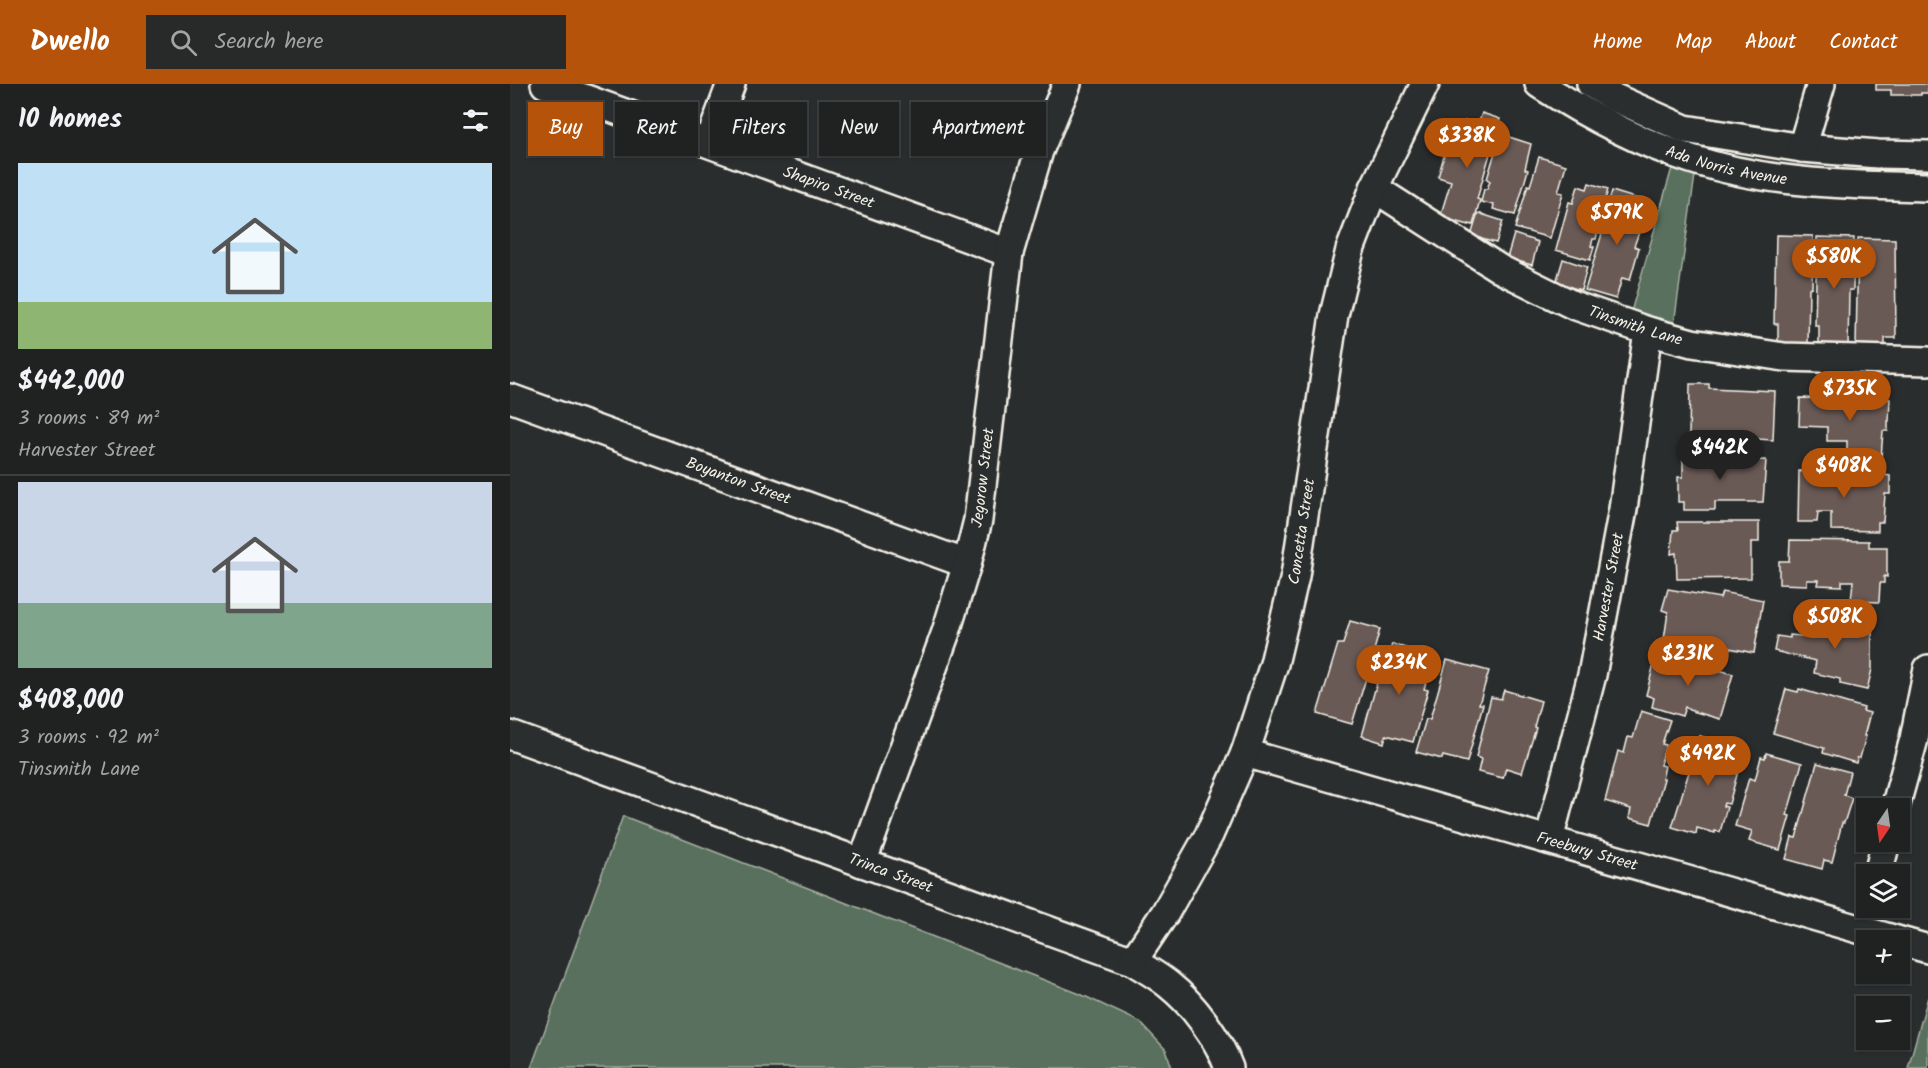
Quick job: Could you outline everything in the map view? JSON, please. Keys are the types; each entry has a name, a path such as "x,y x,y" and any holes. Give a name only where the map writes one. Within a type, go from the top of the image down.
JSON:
{"street":[{"name":"Shapiro Street","path":"545,84 1009,253"},
{"path":"709,143 730,84"},
{"name":"Jegorow Street","path":"862,863 946,632 967,564 978,520 1009,253 1039,151 1067,84"},
{"name":"Concetta Street","path":"1133,961 1165,913 1209,835 1245,753 1274,664 1295,576 1334,315 1350,250 1374,188 1425,84"},
{"name":"Ada Norris Avenue","path":"1539,84 1626,134 1692,160 1761,176 1928,187"},
{"name":"Ada Norris Avenue","path":"1591,84 1613,97 1684,129 1802,148 1928,155"},
{"path":"1802,148 1821,84"},
{"name":"Tinsmith Lane","path":"1374,188 1500,269 1573,305 1648,332 1692,343 1784,357 1928,361"},
{"name":"Harvester Street","path":"1549,840 1592,675 1623,509 1648,332"},
{"name":"Boyanton Street","path":"510,398 967,564"},
{"path":"1898,798 1914,739 1928,669"},
{"name":"Trinca Street","path":"510,735 1133,961 1170,986 1201,1018 1226,1058 1229,1068"},
{"name":"Freebury Street","path":"1245,753 1549,840 1866,919 1928,949"}],"green space":[{"path":"1672,168 1695,175 1673,331 1629,319"},
{"path":"623,816 1080,994 1140,1022 1166,1050 1172,1068 531,1068"},
{"path":"1928,997 1928,1068 1908,1068"}],"building":[{"path":"1876,84 1928,84 1928,93 1891,95 1891,90 1876,90"},
{"path":"1482,113 1500,119 1477,199 1480,200 1473,225 1469,225 1440,217 1451,181 1438,177 1448,142 1458,144 1465,121 1478,124"},
{"path":"1503,135 1531,144 1525,169 1528,170 1515,215 1493,209 1494,205 1481,202 1484,189 1487,189 1490,181 1487,179 1496,149 1499,150"},
{"path":"1539,157 1566,165 1558,192 1563,193 1550,238 1515,228"},
{"path":"1589,183 1608,189 1596,239 1593,239 1591,246 1594,247 1590,260 1556,250 1569,202 1573,203 1578,186 1587,189"},
{"path":"1612,191 1638,199 1636,205 1648,208 1634,246 1639,248 1630,280 1622,278 1616,299 1585,290 1608,214 1605,213"},
{"path":"1478,213 1503,221 1496,243 1471,236"},
{"path":"1514,234 1538,242 1532,265 1507,258"},
{"path":"1776,235 1813,236 1808,345 1778,344 1778,324 1774,324"},
{"path":"1817,237 1854,238 1853,290 1849,290 1848,347 1819,346 1819,326 1815,326"},
{"path":"1858,238 1895,239 1896,338 1885,338 1885,349 1856,348"},
{"path":"1563,259 1587,267 1581,290 1556,283"},
{"path":"1690,384 1709,384 1709,388 1775,391 1773,440 1705,441 1707,436 1689,436"},
{"path":"1800,398 1890,399 1888,431 1883,431 1881,458 1847,457 1847,441 1827,441 1827,427 1799,426"},
{"path":"1683,454 1727,455 1728,461 1766,460 1763,502 1715,502 1715,510 1684,510 1684,502 1678,502 1678,477 1683,477"},
{"path":"1799,471 1885,473 1884,475 1890,476 1890,494 1885,494 1883,522 1878,522 1878,531 1831,530 1831,512 1818,512 1817,522 1798,522"},
{"path":"1677,522 1759,522 1759,542 1751,542 1751,578 1677,579 1676,553 1671,554 1673,530 1678,530"},
{"path":"1790,540 1869,541 1869,547 1887,547 1887,577 1884,576 1884,583 1880,583 1879,602 1851,601 1853,581 1842,581 1842,586 1818,585 1819,580 1807,580 1807,585 1779,584 1779,561 1789,561"},
{"path":"1668,589 1720,598 1722,592 1763,600 1754,653 1690,640 1689,645 1664,640 1668,612 1662,610"},
{"path":"1816,620 1872,622 1872,669 1867,690 1840,684 1840,679 1814,673 1816,661 1774,651 1777,636 1790,638 1790,635 1802,636 1802,627 1816,628"},
{"path":"1350,621 1380,629 1373,654 1376,655 1374,663 1371,662 1352,724 1317,714 1338,644 1343,644"},
{"path":"1392,644 1433,656 1424,689 1428,690 1413,742 1386,735 1384,743 1362,736 1379,675 1383,675"},
{"path":"1657,652 1733,674 1720,719 1685,707 1682,716 1652,707 1654,698 1646,695"},
{"path":"1447,660 1489,671 1479,704 1483,704 1467,762 1443,756 1442,759 1416,752 1426,719 1430,719"},
{"path":"1786,689 1798,692 1799,689 1864,708 1863,711 1870,713 1860,758 1857,758 1856,763 1823,753 1824,748 1773,733"},
{"path":"1504,690 1541,701 1534,727 1536,728 1522,773 1506,768 1503,778 1478,772 1481,759 1476,757 1491,697 1501,699"},
{"path":"1641,711 1670,720 1662,744 1666,745 1660,765 1665,766 1662,779 1664,779 1651,824 1629,818 1631,809 1605,801 1618,751 1624,753 1628,737 1633,738"},
{"path":"1700,736 1732,746 1731,750 1743,753 1729,804 1724,803 1723,806 1727,807 1720,832 1715,831 1715,833 1697,828 1696,834 1672,827"},
{"path":"1766,753 1802,763 1780,850 1749,841 1752,831 1735,826 1749,778 1755,780 1761,757 1765,758"},
{"path":"1817,763 1850,772 1844,795 1852,798 1844,823 1842,823 1832,862 1824,860 1822,869 1786,859 1792,837 1796,838"}]}
